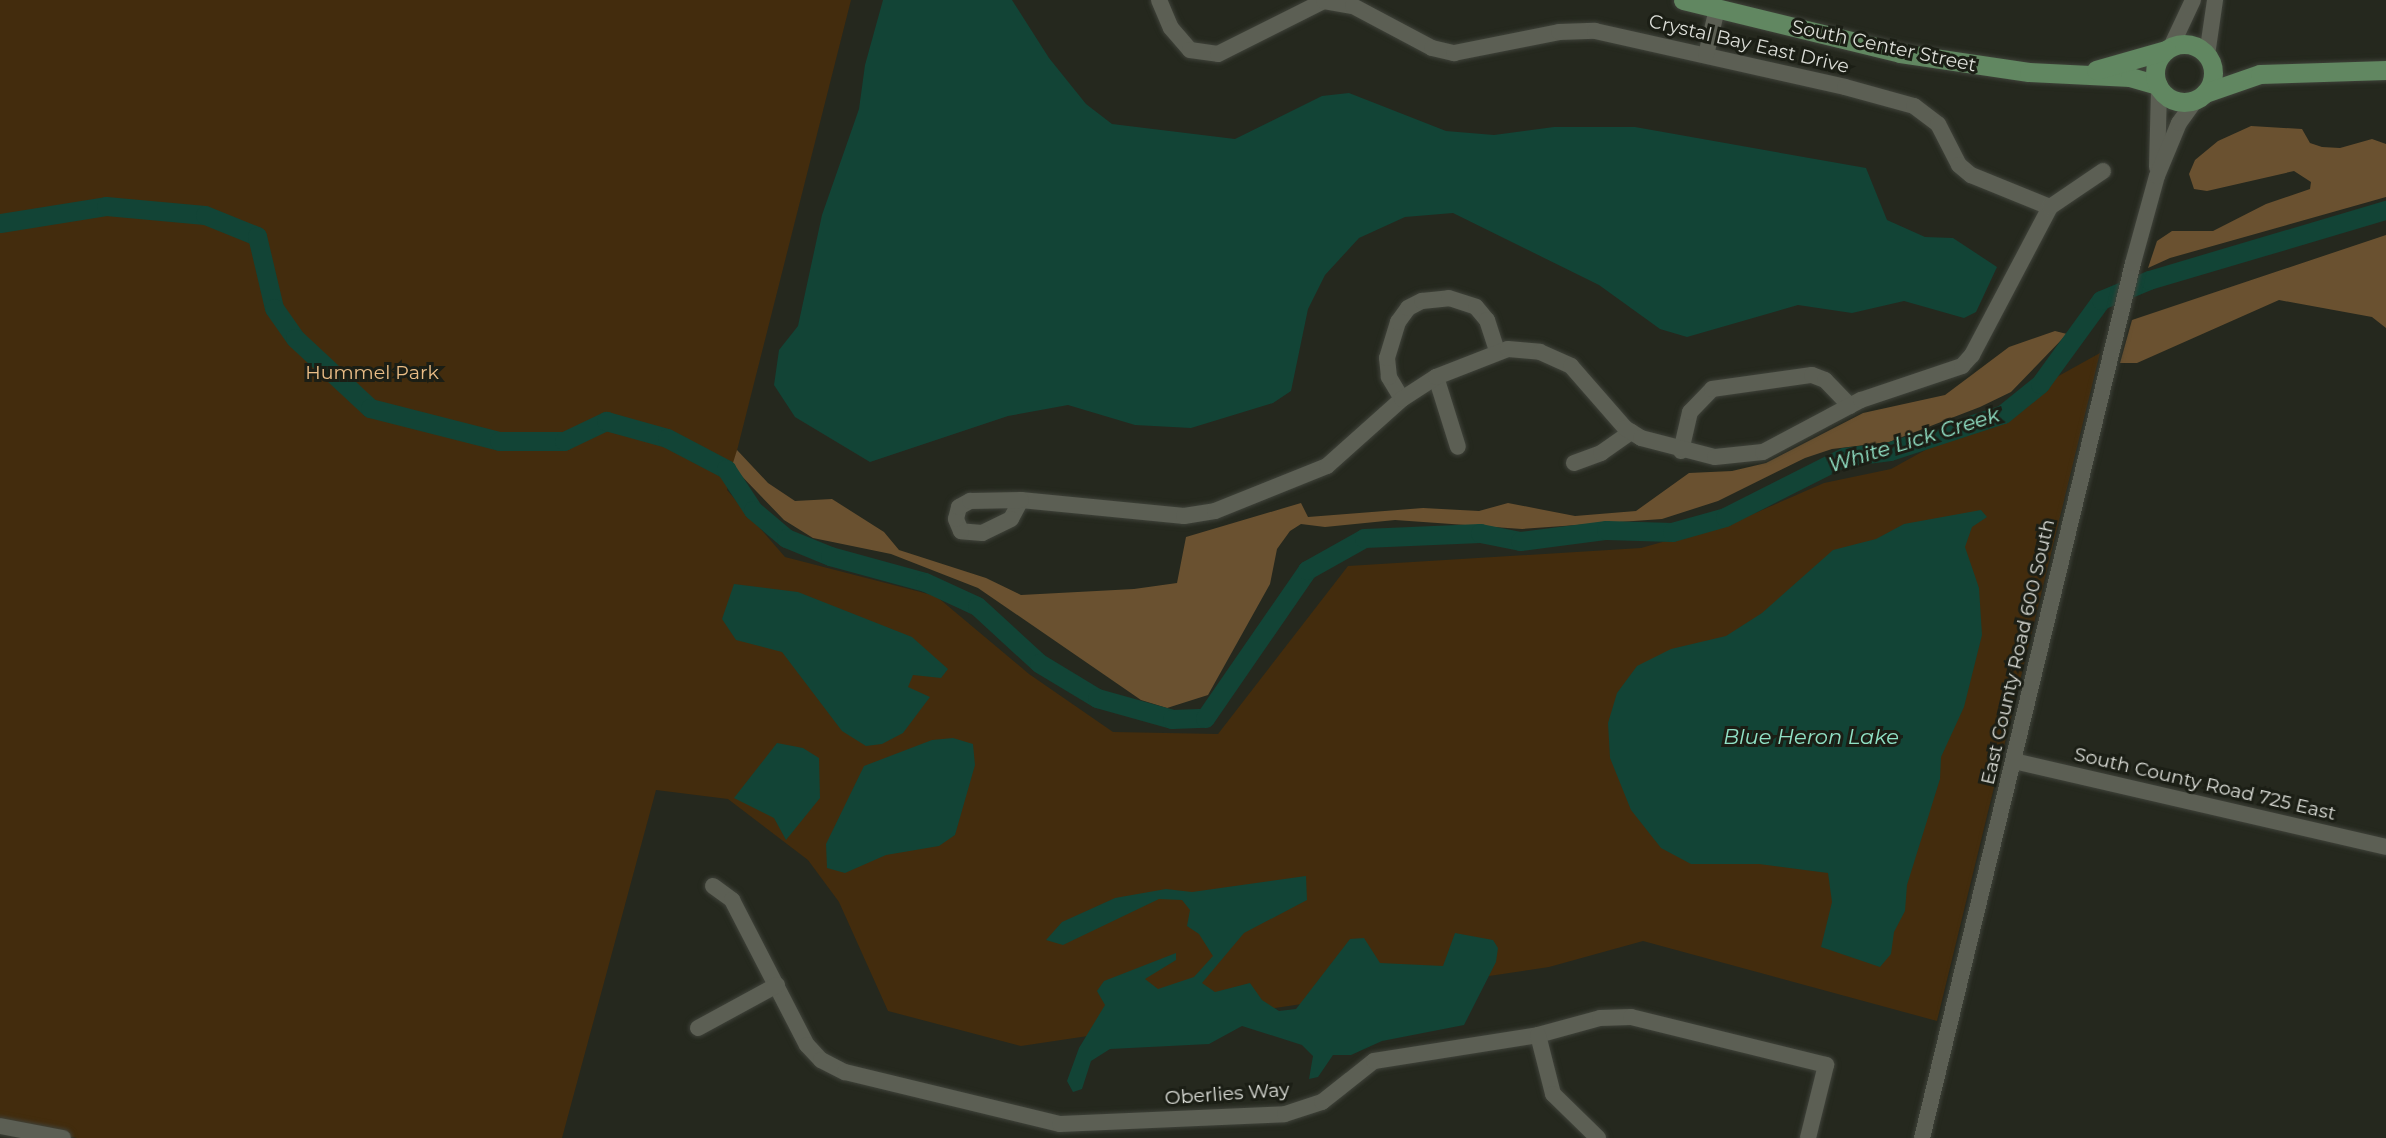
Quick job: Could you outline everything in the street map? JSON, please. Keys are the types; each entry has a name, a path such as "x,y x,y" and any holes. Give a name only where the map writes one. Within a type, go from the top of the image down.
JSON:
{"main road":[{"name":"South Center Street","path":"1683,0 1717,9 1738,7 1962,64 2029,72 2130,77 2159,86"},
{"path":"2260,74 2208,58 2191,44 2169,48 2156,66 2159,86 2173,100 2201,96 2260,74 2386,69"},
{"name":"South Center Street","path":"2087,73 2169,48"},
{"path":"2201,96 2212,77 2208,58"}],"street":[{"name":"Crystal Bay East Drive","path":"1159,0 1171,28 1190,50 1218,54 1324,1 1353,6 1432,48 1454,53 1579,31 1706,55 1914,106 1938,124 1959,165 1971,175 2049,208"},
{"path":"2169,48 2193,0"},
{"path":"2208,58 2215,0"},
{"path":"1706,55 1717,9"},
{"name":"East County Road 600 South","path":"2157,176 2159,86"},
{"name":"East County Road 600 South","path":"1922,1138 2133,262 2157,176 2179,123 2201,96"},
{"path":"1021,500 1199,515 1327,466 1402,398 1436,377 1497,351 1540,352 1571,366 1631,432 1681,451 1714,457 1763,452 1850,406 1962,366 1972,355 2049,208 2103,171"},
{"path":"1402,398 1389,377 1387,358 1398,322 1408,308 1422,301 1449,298 1476,307 1487,320 1497,351"},
{"path":"1681,451 1690,412 1712,389 1812,375 1825,380 1850,406"},
{"path":"1436,377 1458,447"},
{"path":"1574,463 1601,453 1631,432"},
{"name":"South County Road 725 East","path":"2014,761 2386,847"},
{"name":"Oberlies Way","path":"713,886 732,900 807,1045 821,1060 845,1072 1060,1124 1096,1130 1285,1114 1322,1102 1374,1061 1538,1035 1600,1018 1630,1017 1826,1065 1808,1138"},
{"path":"698,1028 777,985"},
{"path":"1538,1035 1553,1094 1598,1138"},
{"path":"0,1126 63,1138"}],"green space":[{"name":"Hummel Park","path":"0,0 851,0 727,490 785,557 936,596 1029,674 1113,732 1218,734 1348,566 1641,548 1737,521 1824,483 1891,469 2100,353 1937,1021 1643,941 1549,967 1021,1046 888,1011 839,902 808,860 728,799 656,790 562,1138 77,1138 0,1125"}],"shaded area":[{"path":"2251,126 2302,129 2310,143 2322,147 2340,148 2372,139 2386,144 2386,197 2170,258 2148,268 2157,241 2172,231 2213,231 2266,204 2310,189 2311,182 2294,171 2207,191 2194,189 2189,174 2195,160 2218,141"},
{"path":"2386,235 2386,328 2372,317 2279,300 2137,363 2120,363 2132,320"},
{"path":"2055,331 2067,334 2011,392 1980,407 1889,442 1832,449 1805,458 1718,501 1662,519 1522,529 1395,520 1325,527 1301,524 1290,531 1277,549 1270,584 1208,695 1167,708 1141,700 978,588 891,554 813,538 784,520 732,466 737,450 768,483 795,501 832,499 884,532 899,550 986,578 1021,595 1134,589 1177,583 1186,537 1301,503 1308,517 1423,508 1479,511 1508,503 1575,516 1636,511 1689,473 1732,471 1766,463 1863,413 1945,395 2009,347"}],"water":[{"path":"883,0 1012,0 1049,58 1086,104 1112,124 1235,139 1322,96 1349,93 1446,131 1494,135 1554,127 1635,127 1866,168 1887,220 1925,237 1953,238 1997,267 1976,312 1964,318 1904,301 1852,313 1798,305 1687,337 1660,329 1599,285 1453,213 1405,217 1359,238 1325,275 1308,309 1291,391 1273,403 1191,428 1135,425 1068,405 1008,416 870,462 795,417 774,385 779,350 798,326 822,215 859,109 865,65"},
{"name":"Blue Heron Lake","path":"1981,510 1987,517 1972,527 1965,547 1979,588 1982,635 1964,707 1941,757 1940,779 1907,885 1905,911 1894,932 1891,954 1880,967 1821,947 1832,902 1828,873 1759,864 1691,864 1661,848 1631,810 1610,758 1608,723 1617,693 1637,666 1671,649 1726,636 1762,613 1833,550 1876,539 1904,524"},
{"path":"734,584 798,592 912,637 948,669 941,678 913,675 908,687 930,697 903,733 882,744 866,746 842,731 782,652 736,640 722,619"},
{"path":"953,738 973,744 975,765 955,835 939,846 886,855 845,873 827,868 826,844 864,766 932,740"},
{"path":"777,743 803,748 819,758 820,798 786,840 774,818 734,798"},
{"path":"1306,876 1307,900 1244,933 1202,983 1215,992 1250,983 1262,1000 1279,1011 1296,1009 1350,939 1364,938 1380,963 1443,966 1455,933 1493,940 1498,948 1496,962 1464,1025 1382,1041 1351,1055 1333,1055 1318,1077 1309,1079 1313,1056 1302,1045 1242,1026 1209,1044 1110,1049 1091,1061 1082,1089 1073,1092 1067,1081 1079,1048 1105,1005 1097,991 1104,981 1176,953 1176,960 1145,979 1158,989 1194,977 1213,956 1199,934 1187,926 1190,910 1182,900 1159,899 1063,945 1046,940 1062,922 1115,898 1166,889 1192,892"}],"waterway":[{"name":"White Lick Creek","path":"0,223 106,206 205,215 257,236 274,308 295,338 370,408 499,441 564,441 606,421 667,438 726,469 753,510 786,538 830,556 925,582 977,606 1039,663 1097,698 1172,719 1205,718 1307,570 1364,538 1480,533 1520,541 1606,530 1672,532 1725,517 1844,457 1890,451 2003,414 2040,384 2101,300 2149,280 2386,210"}]}
